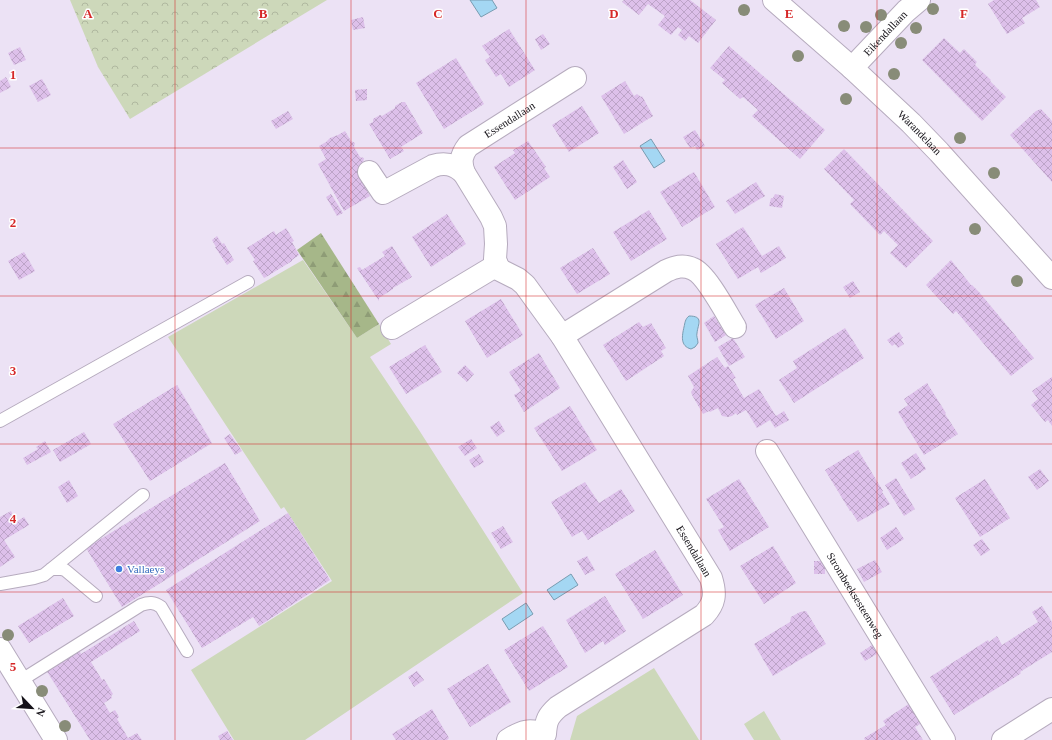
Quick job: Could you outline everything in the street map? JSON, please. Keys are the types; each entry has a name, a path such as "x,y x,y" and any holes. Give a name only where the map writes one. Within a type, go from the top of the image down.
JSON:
{"street":[{"name":"Warandelaan","path":"774,0 852,68 911,123 1052,278"},
{"name":"Eikendallaan","path":"852,68 919,0"},
{"name":"Essendallaan","path":"508,740 524,732 534,731 547,737 546,724 550,714 558,706 704,615 710,608 714,599 714,588 711,578 562,336 526,285 500,270 497,265 495,259 495,226 461,166 464,151 468,146 575,78"},
{"path":"369,172 383,193 433,166 441,164 449,164 457,167 464,173"},
{"path":"392,328 497,265"},
{"path":"562,336 666,271 675,267 684,266 694,269 701,274 735,327"},
{"name":"Strombeeksesteenweg","path":"767,450 944,740"},
{"path":"0,649 56,740"},
{"path":"1003,740 1052,710"}],"lane":[{"path":"0,421 248,282"},
{"path":"0,584 41,576 143,495"},
{"path":"51,569 65,570 96,596"},
{"path":"20,681 141,605 151,602 161,607 187,651"}],"green space":[{"path":"70,0 327,0 130,119 98,67"},
{"path":"321,233 379,324 357,338 297,250"},
{"path":"303,260 357,338 379,324 391,344 370,357 419,430 523,593 305,740 234,740 191,670 332,581 284,507 281,509 168,337"},
{"path":"654,668 699,740 570,740 577,716"},
{"path":"764,711 781,740 754,740 744,724"}],"water":[{"path":"470,0 492,0 497,8 481,17"},
{"path":"651,139 665,161 654,168 640,146"},
{"path":"689,316 697,317 699,321 697,334 698,343 691,349 685,346 682,337 685,321"},
{"path":"571,574 578,585 554,600 547,590"},
{"path":"526,603 533,614 509,630 502,619"}],"building":[{"path":"624,0 690,0 716,20 698,43 689,36 685,41 678,35 682,30 678,27 671,35 658,25 665,16 648,4 639,15 622,2"},
{"path":"994,0 1036,0 1040,7 1022,18 1025,23 1007,34 988,4"},
{"path":"363,17 365,28 353,30 351,20"},
{"path":"509,29 535,70 509,87 501,74 496,77 485,60 490,57 482,46"},
{"path":"543,34 550,44 541,50 535,39"},
{"path":"944,38 960,53 964,49 977,62 975,64 976,66 1006,97 982,121 922,60"},
{"path":"729,46 825,130 800,159 752,116 758,110 743,97 740,99 722,83 725,80 710,68"},
{"path":"20,47 26,60 14,65 8,53"},
{"path":"456,58 484,104 444,129 416,83"},
{"path":"6,77 11,87 0,93 0,81"},
{"path":"42,79 51,95 38,102 29,86"},
{"path":"625,81 634,96 637,94 641,97 642,96 653,116 624,134 601,96"},
{"path":"367,89 367,100 356,101 355,90"},
{"path":"402,102 405,102 423,133 401,147 404,151 390,159 369,124 373,122 373,119 380,115 382,116"},
{"path":"582,106 599,133 569,152 552,125"},
{"path":"1041,109 1052,121 1052,182 1010,135 1036,111"},
{"path":"288,111 293,119 276,129 271,121"},
{"path":"695,130 705,146 697,150 695,146 690,148 683,137"},
{"path":"345,131 351,141 355,143 354,147 360,157 364,158 363,163 366,168 357,173 370,196 344,211 318,164 326,159 319,146 330,138"},
{"path":"528,141 546,167 544,168 550,177 515,200 494,167 515,153 513,150"},
{"path":"844,149 933,241 906,268 890,253 898,245 884,231 880,235 850,204 854,200 824,169"},
{"path":"623,160 637,182 627,189 613,167"},
{"path":"694,172 715,207 682,227 660,192"},
{"path":"756,182 765,196 735,214 726,201"},
{"path":"331,194 343,213 337,216 326,197"},
{"path":"775,194 784,196 782,208 769,206 771,198 773,198"},
{"path":"649,210 667,239 631,261 613,232"},
{"path":"447,214 466,244 431,267 412,237"},
{"path":"743,227 762,256 779,246 786,258 761,273 758,267 738,279 716,244"},
{"path":"286,228 294,241 292,242 299,255 264,278 247,248 274,231 276,235"},
{"path":"217,236 222,244 224,243 234,260 227,265 212,240"},
{"path":"392,246 412,277 379,298 379,301 357,268 360,267 362,270 385,256 382,252"},
{"path":"593,248 610,274 577,294 560,268"},
{"path":"24,252 35,271 19,280 8,261"},
{"path":"951,260 1034,358 1011,376 956,311 953,314 926,285"},
{"path":"853,281 860,292 850,298 843,287"},
{"path":"784,288 804,321 776,339 755,305"},
{"path":"501,299 523,335 487,358 465,321"},
{"path":"714,316 726,335 715,342 704,323"},
{"path":"639,322 643,327 651,323 666,348 661,351 664,356 626,381 603,345"},
{"path":"845,328 864,358 794,403 779,380 797,368 793,361"},
{"path":"899,332 903,338 901,339 904,344 898,348 895,344 892,346 887,340"},
{"path":"733,338 745,357 729,366 718,347"},
{"path":"425,345 442,372 406,394 389,367"},
{"path":"539,353 560,388 524,412 514,395 521,391 509,372"},
{"path":"717,357 725,368 728,366 736,378 733,379 744,398 759,389 776,416 784,411 789,420 775,428 770,420 757,428 746,410 737,415 736,413 728,417 722,416 718,408 703,414 692,395 691,392 694,387 688,376"},
{"path":"465,365 474,374 467,382 457,373"},
{"path":"1052,377 1052,426 1048,420 1045,422 1031,405 1038,399 1032,391"},
{"path":"927,383 958,434 924,455 898,412 908,405 904,399"},
{"path":"177,385 212,443 150,481 113,424"},
{"path":"570,406 597,450 562,471 534,428"},
{"path":"499,421 505,431 497,437 490,427"},
{"path":"84,432 91,444 60,462 53,450"},
{"path":"230,434 242,451 235,455 224,438"},
{"path":"471,439 477,448 465,456 458,447"},
{"path":"45,441 51,452 27,465 23,458 38,449 36,447"},
{"path":"858,450 890,504 858,522 825,470"},
{"path":"916,453 926,469 911,479 901,463"},
{"path":"479,454 484,462 474,468 469,460"},
{"path":"225,463 260,521 122,607 86,548"},
{"path":"1040,469 1049,481 1037,490 1028,477"},
{"path":"896,478 915,509 904,516 885,485"},
{"path":"739,479 769,527 730,551 718,530 724,527 706,499"},
{"path":"985,479 1010,518 980,537 955,498"},
{"path":"69,480 78,496 67,503 58,487"},
{"path":"585,482 599,503 621,489 635,511 588,540 582,531 572,537 551,502"},
{"path":"11,511 16,522 24,517 29,525 4,540 15,557 0,567 0,517"},
{"path":"288,513 330,580 259,626 253,617 202,648 166,590"},
{"path":"503,526 513,542 501,549 491,533"},
{"path":"896,527 904,539 887,550 880,538"},
{"path":"982,539 990,550 981,556 973,545"},
{"path":"773,546 796,583 764,604 740,566"},
{"path":"655,550 683,595 643,619 615,574"},
{"path":"587,556 595,570 585,575 577,561"},
{"path":"875,560 882,572 864,582 857,569"},
{"path":"814,561 825,561 825,574 814,574"},
{"path":"605,596 626,631 605,645 603,641 585,653 566,620"},
{"path":"63,598 74,616 29,643 18,626"},
{"path":"1042,606 1052,622 1052,652 1020,672 1020,674 954,715 930,677 988,640 989,642 997,636 1002,645 1038,622 1032,612"},
{"path":"806,611 826,644 773,676 754,644 790,622 791,617 800,612"},
{"path":"134,621 140,631 91,662 113,694 111,696 112,698 104,703 110,713 115,710 119,717 117,719 128,738 137,733 142,740 90,740 46,670 79,650 81,654"},
{"path":"543,626 568,667 529,691 504,650"},
{"path":"875,643 880,652 865,661 860,653"},
{"path":"488,664 511,702 470,727 447,689"},
{"path":"417,671 424,680 414,687 408,677"},
{"path":"913,701 925,721 915,727 923,740 865,740 864,738 886,725 883,721"},
{"path":"432,709 449,738 447,740 396,740 392,734"},
{"path":"227,731 233,740 220,740 218,736"}],"place":[{"name":"Vallaeys","path":"119,569"}]}
